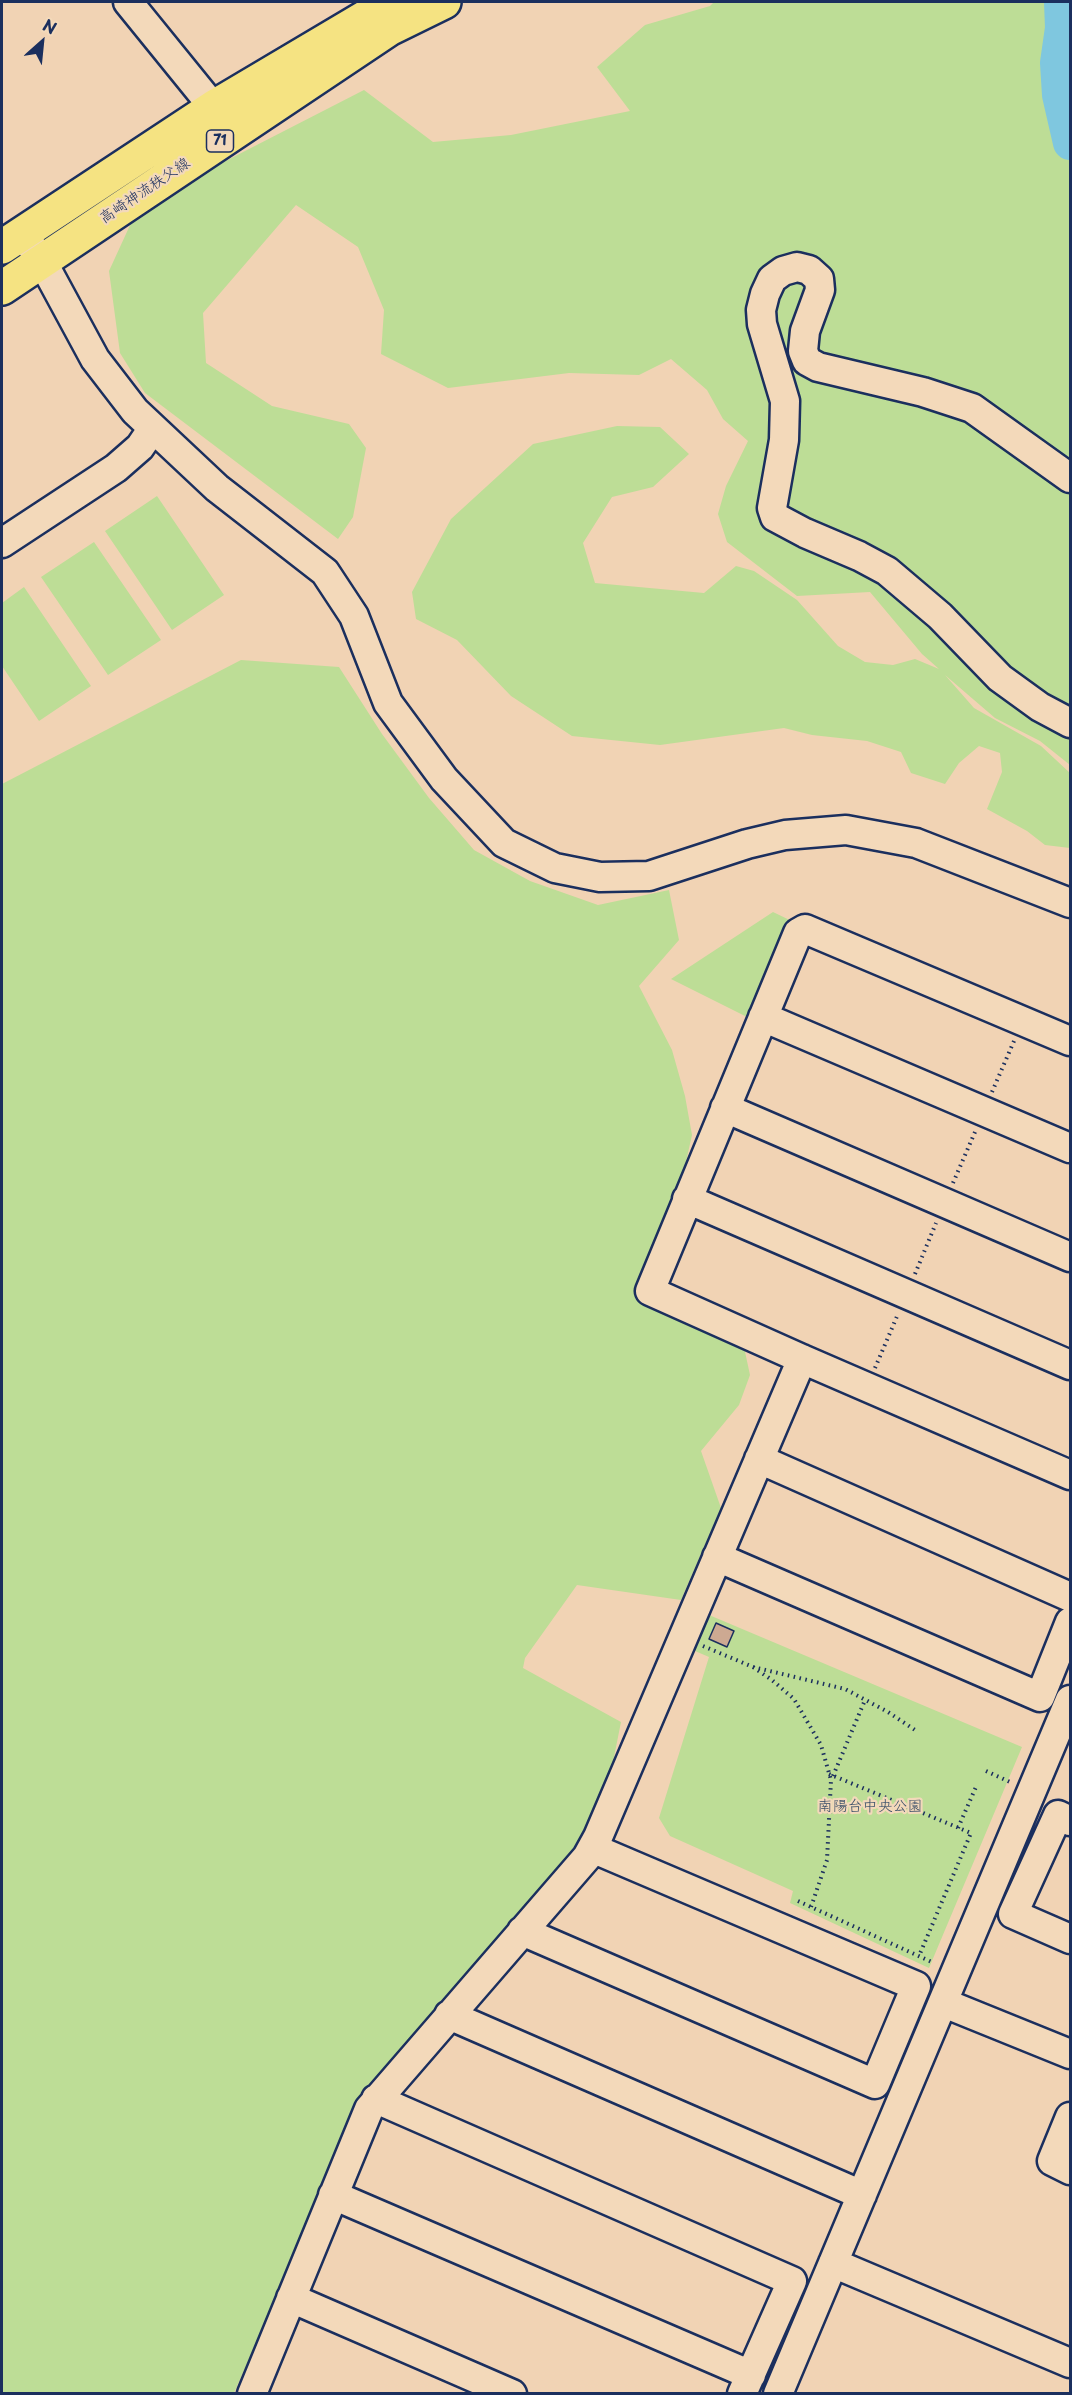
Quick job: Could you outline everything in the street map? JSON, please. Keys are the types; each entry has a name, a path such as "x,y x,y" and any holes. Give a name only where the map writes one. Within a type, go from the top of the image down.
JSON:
{"main road":[{"name":"高崎神流秩父線","path":"2,288 42,261 224,120 391,2"},
{"name":"高崎神流秩父線","path":"12,240 389,29 444,2"}],"street":[{"path":"128,2 224,120"},
{"path":"12,240 42,261 95,359 135,411 217,488 325,572 354,615 388,703 444,779 504,843 555,868 600,877 649,876 747,844 785,835 846,830 916,843 1071,903"},
{"path":"1071,478 972,408 923,392 818,367 807,361 803,351 805,331 820,290 819,279 809,270 797,267 783,271 772,279 761,310 762,324 785,401 784,440 772,508 775,517 887,571 940,616 1000,678 1040,707 1071,723"},
{"path":"2,543 116,468 140,447 153,428"},
{"path":"1071,1041 805,929 798,933 650,1291 1071,1475"},
{"path":"763,1017 1071,1148"},
{"path":"725,1108 1071,1257"},
{"path":"687,1199 1071,1365"},
{"path":"252,2394 369,2109 587,1857 592,1848 802,1359"},
{"path":"759,1459 1071,1597"},
{"path":"717,1557 1040,1697 1071,1622"},
{"path":"782,2392 833,2263 1071,1700"},
{"path":"1071,1821 1058,1815 1012,1914 1071,1939"},
{"path":"522,1931 875,2084 916,1986 592,1848"},
{"path":"944,2003 1071,2054"},
{"path":"449,2015 862,2195"},
{"path":"333,2195 747,2384 792,2281 376,2099"},
{"path":"1071,2117 1052,2161 1071,2170"},
{"path":"833,2263 1071,2363"},
{"path":"291,2298 512,2394"}],"path":[{"path":"683,1638 753,1666 845,1689 918,1732"},
{"path":"753,1666 794,1699 821,1745 831,1775 827,1860 811,1907"},
{"path":"831,1775 866,1700"},
{"path":"986,1771 1017,1785"},
{"path":"831,1775 971,1833 918,1956"},
{"path":"958,1828 976,1787"},
{"path":"798,1901 940,1965"}],"green space":[{"path":"714,2 1070,2 1070,765 1040,741 995,718 945,675 974,708 1041,746 1070,773 1070,848 1045,845 1027,831 987,809 1002,772 1000,753 979,746 959,763 945,784 911,773 901,752 867,741 812,735 784,728 660,745 572,736 511,696 457,640 416,619 412,592 451,519 533,444 617,426 660,427 689,454 653,487 612,497 583,543 595,583 704,593 736,566 754,571 797,600 838,646 865,662 893,665 915,659 939,669 922,654 870,592 797,596 727,542 718,514 726,486 748,441 723,419 707,390 671,359 639,375 569,373 448,388 381,354 384,310 358,247 296,205 203,313 206,363 272,406 349,424 366,448 353,517 338,539 145,393 120,353 109,271 131,223 171,189 364,90 433,142 511,135 630,111 597,67 645,25 710,6"},
{"path":"157,496 224,595 172,630 105,531"},
{"path":"94,542 161,640 108,675 41,577"},
{"path":"24,587 91,686 39,721 2,666 2,603"},
{"path":"241,660 339,667 382,734 429,798 474,850 530,881 598,905 669,890 679,940 639,986 672,1050 685,1096 692,1135 683,1175 638,1291 744,1347 750,1375 739,1405 701,1451 721,1508 681,1600 577,1585 525,1658 523,1668 621,1722 613,1762 594,1812 578,1847 366,2094 234,2393 2,2394 2,784"},
{"path":"773,912 798,924 755,1021 671,979"},
{"name":"南陽台中央公園","path":"709,1615 1022,1747 929,1968 790,1903 793,1891 670,1836 659,1818 709,1657 695,1651"}],"building":[{"path":"716,1623 734,1631 727,1647 709,1639"}],"waterway":[{"path":"1061,2 1062,28 1057,63 1059,95 1070,143"}]}
